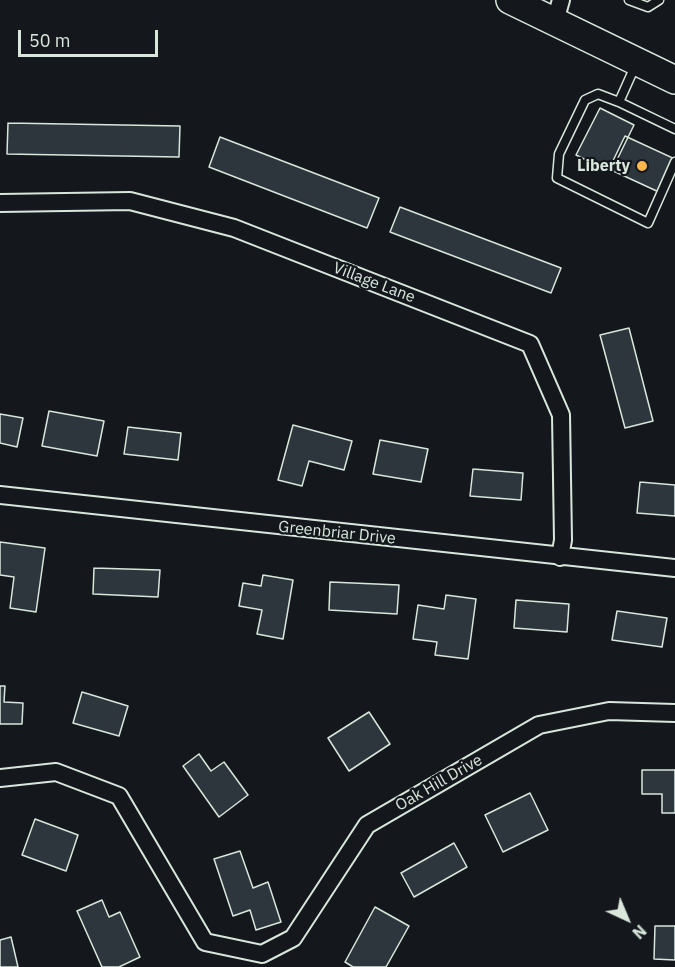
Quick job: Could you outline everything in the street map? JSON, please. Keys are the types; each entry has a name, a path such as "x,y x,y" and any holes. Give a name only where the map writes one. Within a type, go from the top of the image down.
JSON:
{"main road":[{"path":"510,0 558,11 637,61 675,80"}],"street":[{"name":"Village Lane","path":"0,203 130,201 234,228 530,344 561,415 563,540 560,557"},
{"name":"Greenbriar Drive","path":"0,495 675,568"},
{"name":"Oak Hill Drive","path":"0,778 57,772 119,796 205,942 262,960 293,938 366,825 538,725 609,711 675,713"}],"lane":[{"path":"630,0 648,7 659,0"},
{"path":"619,102 637,61"},
{"path":"675,129 598,94 585,100 559,154 557,178 648,223 675,162"}],"building":[{"path":"600,108 634,125 611,172 576,155"},
{"path":"8,123 180,126 179,157 7,154"},
{"name":"Liberty","path":"625,136 675,159 661,193 609,169"},
{"path":"220,137 379,198 367,228 209,167"},
{"path":"400,207 561,268 551,293 390,232"},
{"path":"629,328 653,421 625,428 600,335"},
{"path":"49,411 104,421 97,456 42,446"},
{"path":"0,414 23,418 17,447 0,443"},
{"path":"293,425 352,441 344,470 309,461 302,486 278,480"},
{"path":"128,427 181,433 178,460 124,454"},
{"path":"380,440 428,449 421,482 373,474"},
{"path":"473,469 523,473 521,500 470,496"},
{"path":"640,482 675,485 675,516 637,513"},
{"path":"0,542 45,548 36,612 10,608 14,577 0,575"},
{"path":"94,568 160,570 158,597 93,594"},
{"path":"263,575 293,580 283,639 257,634 262,610 239,606 243,583 261,586"},
{"path":"330,582 399,585 397,614 329,610"},
{"path":"446,595 476,599 468,659 435,655 437,642 413,639 418,605 444,609"},
{"path":"516,600 569,604 567,632 514,628"},
{"path":"617,611 667,618 662,647 612,640"},
{"path":"0,686 5,686 4,702 23,703 22,724 0,724"},
{"path":"82,692 128,706 119,736 73,723"},
{"path":"369,712 390,744 349,771 328,738"},
{"path":"199,754 211,771 224,762 248,795 219,817 183,766"},
{"path":"642,770 675,770 675,813 662,813 662,794 642,794"},
{"path":"530,793 548,830 503,852 485,815"},
{"path":"35,819 78,835 66,871 22,855"},
{"path":"454,843 467,867 414,897 401,873"},
{"path":"240,851 253,888 268,882 281,922 256,930 250,910 233,916 214,859"},
{"path":"102,900 109,917 120,912 140,957 119,967 102,967 77,911"},
{"path":"375,907 409,926 386,967 353,967 345,962"},
{"path":"655,926 675,926 675,960 654,959"},
{"path":"11,937 18,967 0,967 0,940"}],"place":[{"name":"Liberty","path":"642,166"}]}
